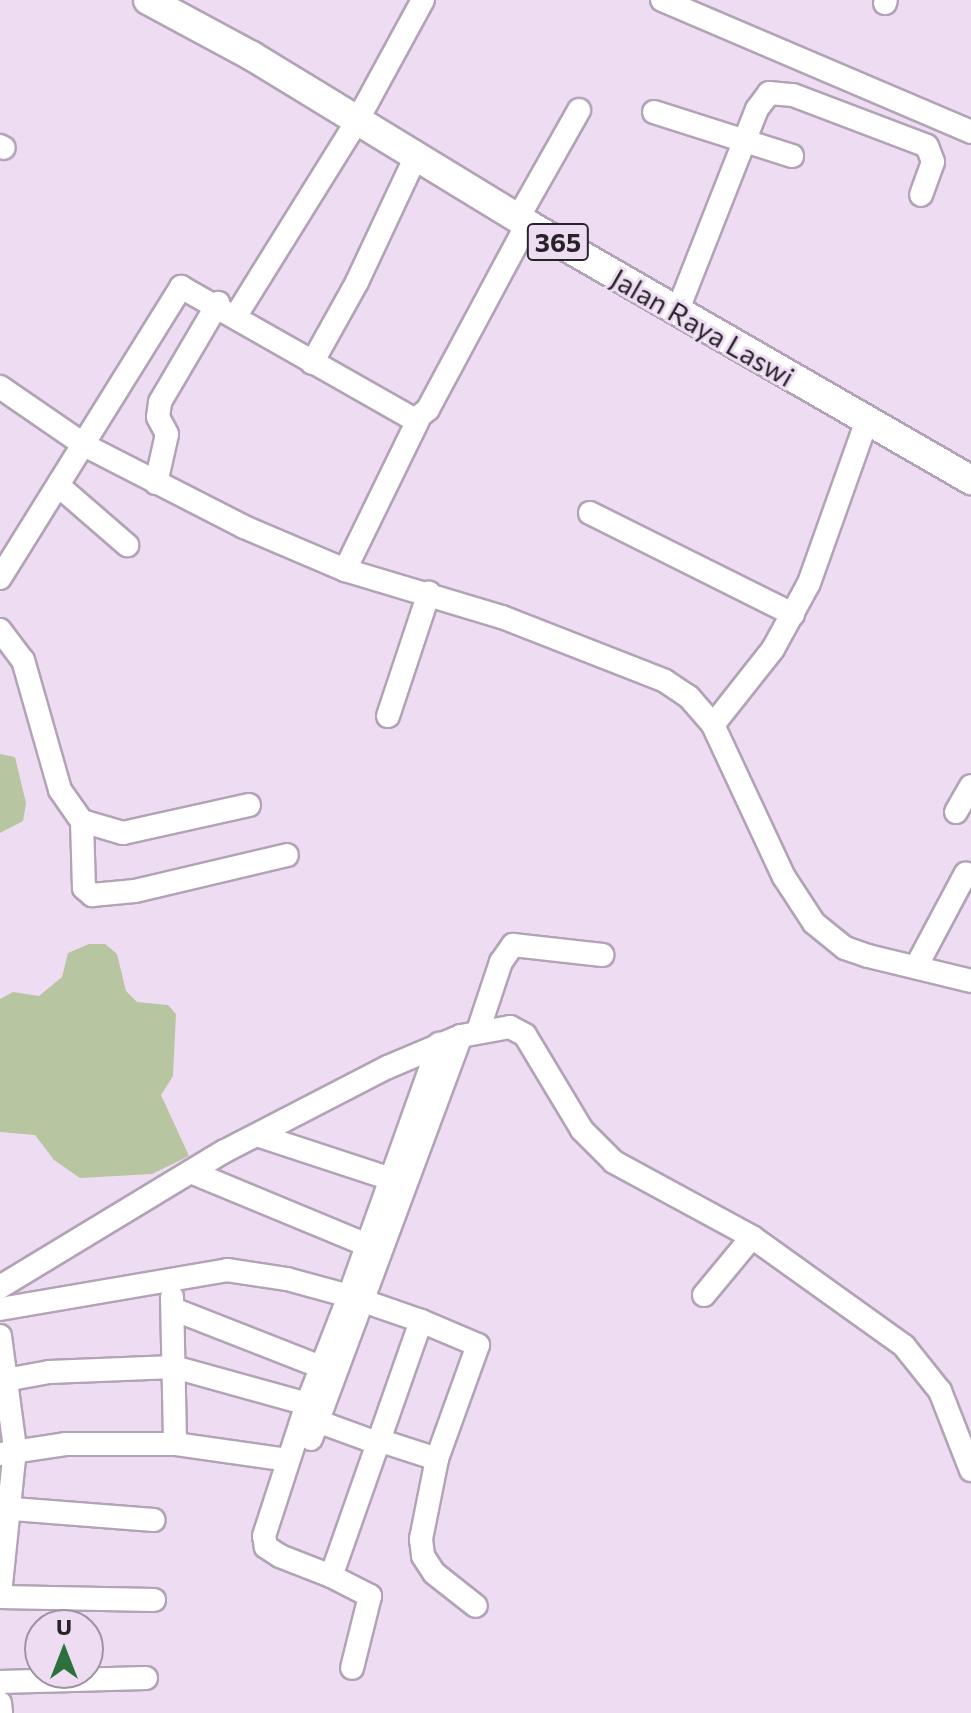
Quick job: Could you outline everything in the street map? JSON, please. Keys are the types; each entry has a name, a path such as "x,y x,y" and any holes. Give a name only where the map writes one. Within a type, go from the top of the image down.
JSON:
{"main road":[{"name":"Jalan Raya Laswi","path":"153,2 677,312 971,480"}],"street":[{"path":"156,483 167,434 158,418 160,402 357,121 423,0"},
{"path":"662,0 971,132"},
{"path":"677,312 763,97 786,93 927,146 932,166 921,195"},
{"path":"345,570 418,420 579,110"},
{"path":"654,112 792,156"},
{"path":"312,363 357,282 416,156"},
{"path":"0,578 86,446 180,288 228,309 409,420 418,420"},
{"path":"0,387 86,446 156,483 345,570 429,593 636,666 689,697 713,725 784,877 814,923 845,948 971,981"},
{"path":"713,725 773,649 793,614 832,527 867,420"},
{"path":"60,487 127,545"},
{"path":"590,513 793,614"},
{"path":"388,716 429,593"},
{"path":"0,630 23,660 60,790 82,821 84,888 92,895 135,891 287,855"},
{"path":"956,812 971,786"},
{"path":"82,821 123,833 249,805"},
{"path":"916,967 966,873"},
{"path":"269,1548 327,1370 501,962 513,945 602,955"},
{"path":"0,1287 257,1135 439,1044 505,1027 521,1031 582,1130 614,1162 752,1237 868,1316 926,1370 940,1391 971,1470"},
{"path":"356,1299 367,1245 439,1044"},
{"path":"257,1135 391,1179"},
{"path":"191,1172 367,1245"},
{"path":"704,1295 752,1237"},
{"path":"0,1309 202,1271 244,1271 356,1299 478,1345 437,1459 422,1520 423,1556 434,1573 476,1606"},
{"path":"172,1278 175,1444"},
{"path":"173,1309 327,1370"},
{"path":"331,1576 421,1321"},
{"path":"0,1336 13,1509 4,1536 0,1595 154,1600"},
{"path":"4,1379 174,1367 312,1412 378,1441 437,1459"},
{"path":"312,1412 287,1460 264,1536 269,1548 370,1594 352,1668"},
{"path":"7,1452 175,1444 287,1460"},
{"path":"13,1509 154,1520"},
{"path":"0,1682 146,1678"},
{"path":"0,1703 1,1713"}],"green space":[{"path":"0,754 15,757 26,803 23,821 0,833"},
{"path":"89,944 105,944 117,954 126,991 137,1002 168,1005 176,1014 173,1076 161,1095 189,1156 152,1174 80,1178 54,1160 35,1135 0,1132 0,999 13,992 39,996 62,977 68,953"}]}
